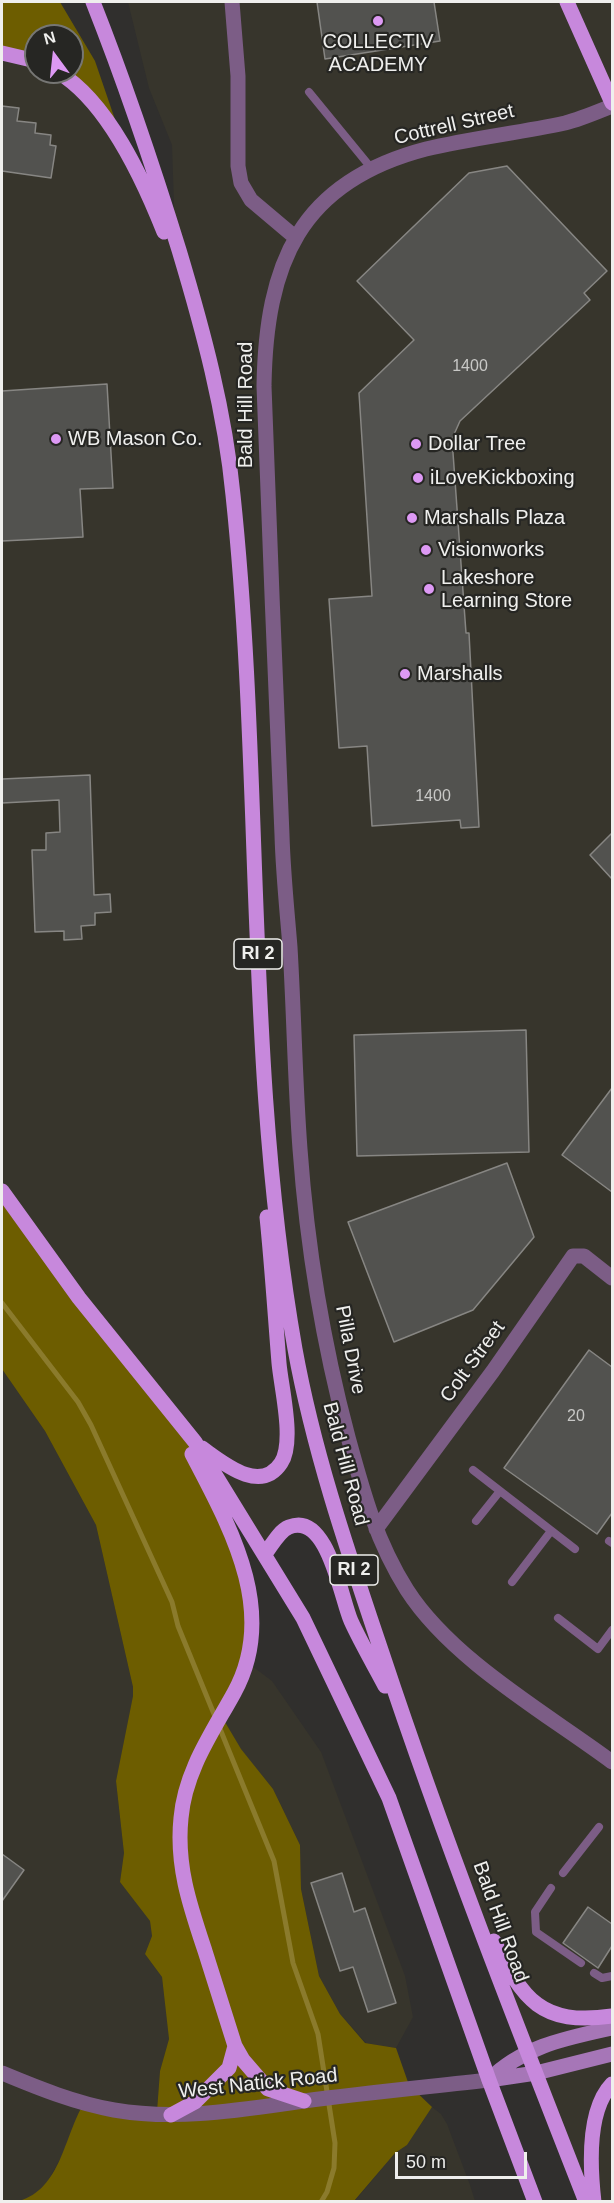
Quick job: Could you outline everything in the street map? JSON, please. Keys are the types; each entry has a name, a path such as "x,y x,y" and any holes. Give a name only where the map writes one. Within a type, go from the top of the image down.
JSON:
{"main road":[{"name":"RI 2","path":"93,2 116,61 168,216 199,318"},
{"path":"567,2 612,105"},
{"path":"2,53 24,58"},
{"path":"73,84 92,100 105,116 153,205 199,318"},
{"name":"Bald Hill Road","path":"199,318 220,407 233,490 245,644 263,1067 273,1191 295,1351 330,1499 407,1729 527,2052 586,2202"},
{"path":"195,1442 246,1476 266,1474 281,1464 285,1454 286,1411 279,1368 264,1177 263,1067"},
{"path":"2,1191 79,1298 195,1442 303,1618 389,1798 535,2202"},
{"path":"170,1412 235,1539 247,1578 252,1610 251,1645 242,1675 236,1691 202,1748 189,1780 181,1816 179,1849 181,1868 194,1918 236,2046 243,2060 268,2089 310,2100"},
{"path":"265,1554 288,1527 305,1527 318,1534 332,1564 350,1620 407,1729"},
{"path":"460,1873 508,1970 530,2000 543,2008 569,2018 589,2019 612,2016"},
{"path":"489,2080 503,2067 527,2052 556,2041 612,2028"},
{"path":"171,2115 195,2102 229,2068 236,2046"},
{"name":"West Natick Road","path":"489,2080 536,2073 612,2054"},
{"path":"594,2202 591,2179 594,2128 600,2101 612,2084"}],"street":[{"path":"232,2 238,76 238,166 241,183 251,200 296,238"},
{"name":"Cottrell Street","path":"296,238 332,193 352,178 424,150 566,122 612,105"},
{"name":"Bald Hill Road","path":"282,837 264,398 265,356 274,289 296,238"},
{"name":"Pilla Drive","path":"282,837 300,1148 307,1217 321,1318 335,1390 363,1494 378,1537 409,1592 435,1625 465,1655 553,1721 609,1754"},
{"name":"Colt Street","path":"376,1529 493,1371 573,1256 584,1256 612,1278"},
{"name":"West Natick Road","path":"2,2073 35,2087 95,2106 171,2115 219,2113 310,2100 489,2080"}],"lane":[{"path":"309,92 372,170"},
{"path":"473,1470 575,1549"},
{"path":"476,1521 500,1491"},
{"path":"512,1581 551,1531"},
{"path":"558,1618 598,1649 612,1630"},
{"path":"563,1873 599,1827"},
{"path":"551,1888 537,1906 536,1932 581,1964"},
{"path":"594,1973 602,1978 612,1976"}],"shaded area":[{"path":"2,2 60,2 73,24 24,24 24,55 2,51"},
{"path":"128,2 612,2 612,1746 608,1752 612,1760 612,2201 587,2201 473,1899 380,1673 321,1538 291,1529 272,1557 2,1191 2,51 24,55 24,84 74,84 175,235 172,145 149,88"},
{"path":"84,42 95,61 121,137 71,84 84,84"},
{"path":"2,1191 185,1433 238,1544 253,1611 225,1722 241,1749 273,1789 300,1845 301,1889 319,1976 340,2014 365,2043 396,2048 409,2085 432,2107 407,2145 395,2153 354,2201 19,2201 33,2195 53,2173 84,2103 157,2111 160,2071 169,2039 162,1977 145,1954 152,1936 150,1921 120,1882 124,1853 116,1781 133,1687 96,1525 45,1431 2,1369"},
{"path":"2,1369 45,1431 96,1525 133,1687 116,1781 124,1853 120,1882 150,1921 152,1936 145,1954 162,1977 169,2039 160,2071 157,2111 84,2103 64,2152 45,2186 29,2198 19,2202 2,2201"},
{"path":"248,1663 272,1681 321,1752 405,1976 413,2017 396,2048 366,2043 340,2014 319,1976 301,1889 300,1845 273,1789 241,1750 225,1722"},
{"path":"432,2107 441,2114 447,2124 475,2201 354,2202 395,2153 407,2145"}],"building":[{"name":"COLLECTIV ACADEMY","path":"317,2 434,2 440,41 325,59"},
{"path":"2,106 19,108 17,121 36,123 35,133 51,135 50,145 56,146 51,178 2,171"},
{"name":"Marshalls Plaza","path":"507,166 607,271 584,293 590,300 460,421 452,439 466,633 469,633 479,827 461,828 460,820 372,826 367,746 339,748 329,599 372,596 359,393 414,340 357,281 469,173"},
{"name":"WB Mason Co.","path":"107,384 113,488 80,489 83,537 2,541 2,391"},
{"path":"90,775 94,895 110,894 111,912 95,913 95,925 81,926 82,939 64,940 64,931 35,932 32,850 46,850 46,833 60,832 59,800 2,803 2,779"},
{"path":"612,833 612,879 590,855"},
{"path":"526,1030 529,1152 357,1156 354,1035"},
{"path":"612,1088 612,1192 562,1155"},
{"path":"507,1163 534,1237 473,1310 394,1342 348,1222"},
{"path":"589,1350 612,1367 612,1513 597,1534 504,1468"},
{"path":"2,1854 24,1870 2,1901"},
{"path":"342,1873 354,1912 365,1908 396,2003 368,2012 353,1967 340,1971 311,1883"},
{"path":"588,1907 612,1924 612,1946 598,1968 563,1943"}],"waterway":[{"path":"2,1303 78,1402 91,1425 172,1602 178,1626 274,1861 293,1963 318,2034 335,2143 334,2168 327,2192 321,2202"}],"place":[{"name":"COLLECTIV ACADEMY","path":"378,21"},
{"name":"WB Mason Co.","path":"56,439"},
{"name":"Dollar Tree","path":"416,444"},
{"name":"iLoveKickboxing","path":"418,478"},
{"name":"Marshalls Plaza","path":"412,518"},
{"name":"Visionworks","path":"426,550"},
{"name":"Lakeshore Learning Store","path":"429,589"},
{"name":"Marshalls","path":"405,674"}]}
